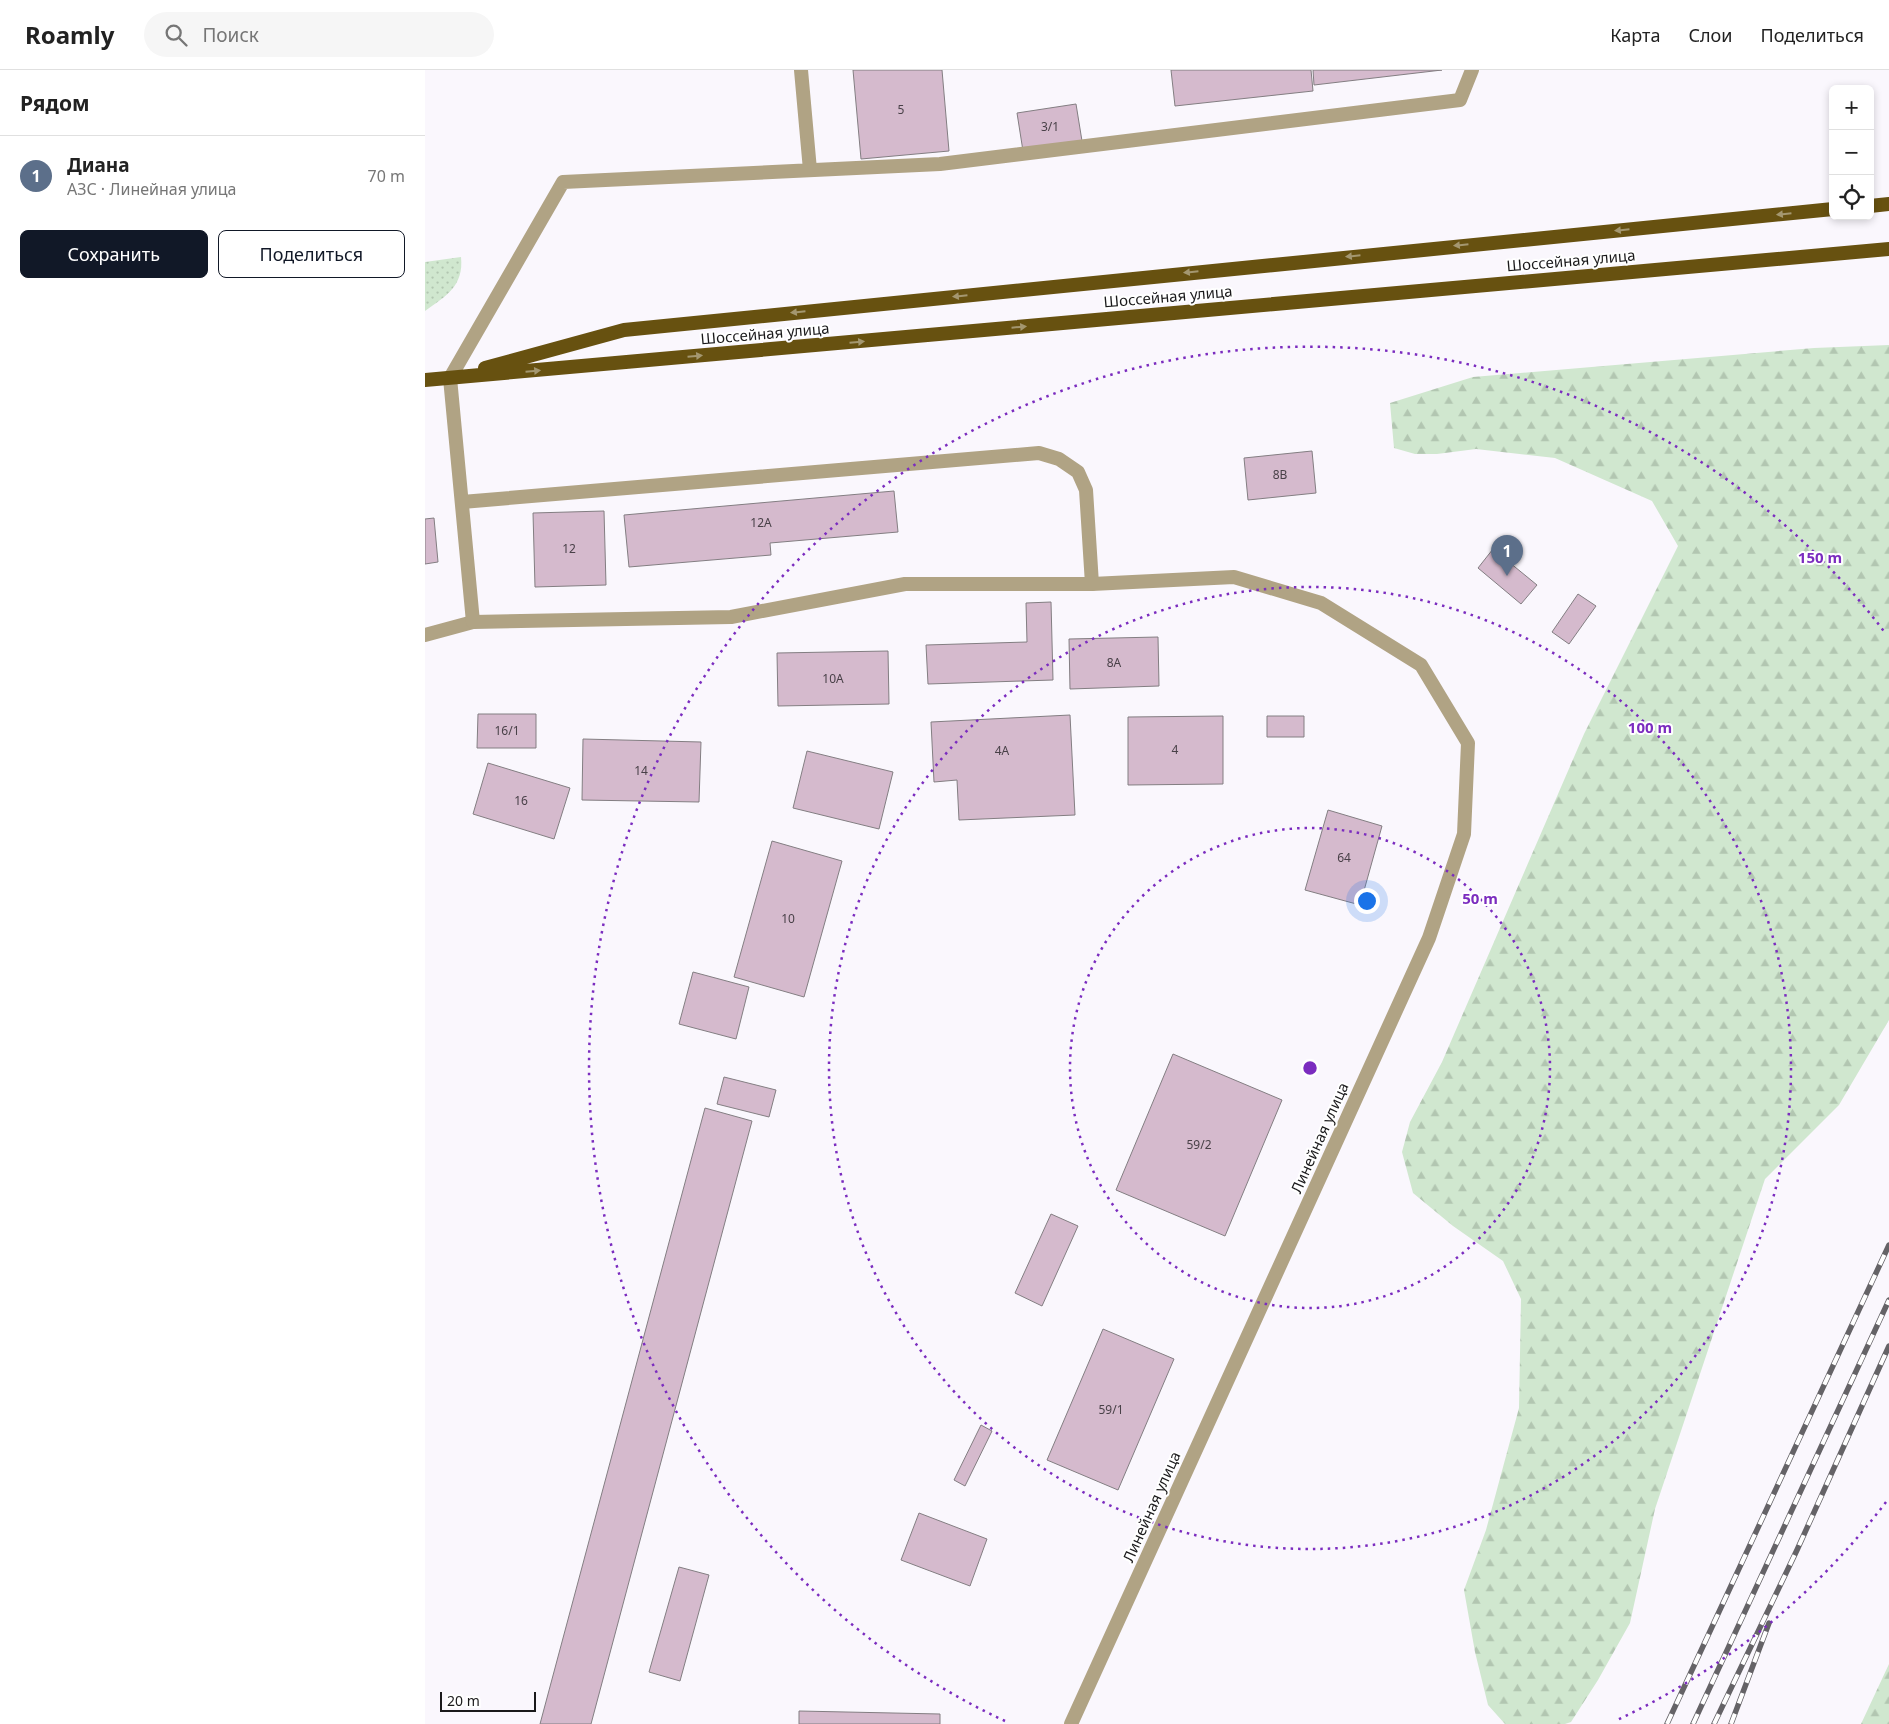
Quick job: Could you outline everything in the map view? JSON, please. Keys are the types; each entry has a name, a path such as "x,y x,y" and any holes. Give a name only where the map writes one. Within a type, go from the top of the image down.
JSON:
{"highway":[{"path":"1874,206 1889,204"},
{"name":"Шоссейная улица","path":"450,378 624,330 1829,209"},
{"name":"Шоссейная улица","path":"425,380 1889,249"}],"street":[{"path":"801,70 809,170"},
{"path":"473,622 450,378 563,182 940,164 1459,100 1472,70"},
{"path":"425,635 473,622 731,617 905,584 1092,584 1086,490 1078,472 1059,459 1039,453 462,502"},
{"name":"Линейная улица","path":"1071,1724 1429,938 1464,834 1468,743 1421,665 1321,603 1234,577 1092,584"}],"green space":[{"path":"461,257 460,276 452,289 425,311 425,262"},
{"path":"1889,345 1889,1020 1839,1105 1765,1179 1655,1509 1630,1623 1598,1680 1571,1722 1565,1724 1505,1724 1488,1705 1475,1652 1464,1590 1486,1530 1519,1408 1521,1299 1503,1261 1453,1226 1413,1193 1402,1152 1410,1122 1442,1062 1584,734 1678,546 1652,501 1555,458 1476,449 1437,454 1415,454 1394,448 1390,403 1473,377 1814,348"},
{"path":"1889,1664 1889,1724 1861,1724"}],"building":[{"path":"853,70 942,70 949,151 861,159"},
{"path":"1171,70 1311,70 1313,91 1175,106"},
{"path":"1313,70 1442,70 1314,85"},
{"path":"1076,104 1082,141 1023,151 1017,113"},
{"path":"1312,451 1316,493 1248,500 1244,458"},
{"path":"894,491 898,532 770,543 771,555 629,567 624,515"},
{"path":"604,511 606,585 535,587 533,513"},
{"path":"434,518 438,562 425,564 425,519"},
{"path":"1493,549 1537,585 1521,604 1478,568"},
{"path":"1578,594 1596,606 1569,644 1552,632"},
{"path":"1051,602 1053,680 928,684 926,645 1027,642 1026,603"},
{"path":"1158,637 1159,686 1070,689 1069,639"},
{"path":"888,651 889,704 778,706 777,653"},
{"path":"478,714 536,714 536,748 477,748"},
{"path":"1070,715 1075,815 959,820 957,780 934,782 931,722"},
{"path":"1223,716 1223,784 1128,785 1128,717"},
{"path":"1267,716 1304,716 1304,737 1267,737"},
{"path":"583,739 701,742 699,802 582,800"},
{"path":"807,751 893,772 879,829 793,808"},
{"path":"488,763 570,788 554,839 473,814"},
{"path":"1328,810 1382,826 1360,905 1305,890"},
{"path":"772,841 842,861 804,997 734,977"},
{"path":"693,972 749,987 736,1039 679,1024"},
{"path":"1173,1054 1282,1100 1225,1236 1116,1190"},
{"path":"724,1077 776,1090 769,1117 717,1104"},
{"path":"705,1108 752,1121 591,1724 540,1724"},
{"path":"1051,1214 1078,1226 1042,1306 1015,1293"},
{"path":"1103,1329 1174,1359 1118,1490 1047,1460"},
{"path":"981,1425 992,1431 965,1486 954,1480"},
{"path":"919,1513 987,1539 970,1586 901,1560"},
{"path":"679,1567 709,1575 680,1681 649,1672"},
{"path":"799,1711 940,1714 940,1724 799,1724"}],"railway":[{"path":"1667,1724 1889,1245"},
{"path":"1693,1724 1889,1300"},
{"path":"1714,1724 1797,1550 1889,1346"},
{"path":"1731,1724 1769,1623"}],"place":[{"name":"Диана","path":"1507,576"}]}
